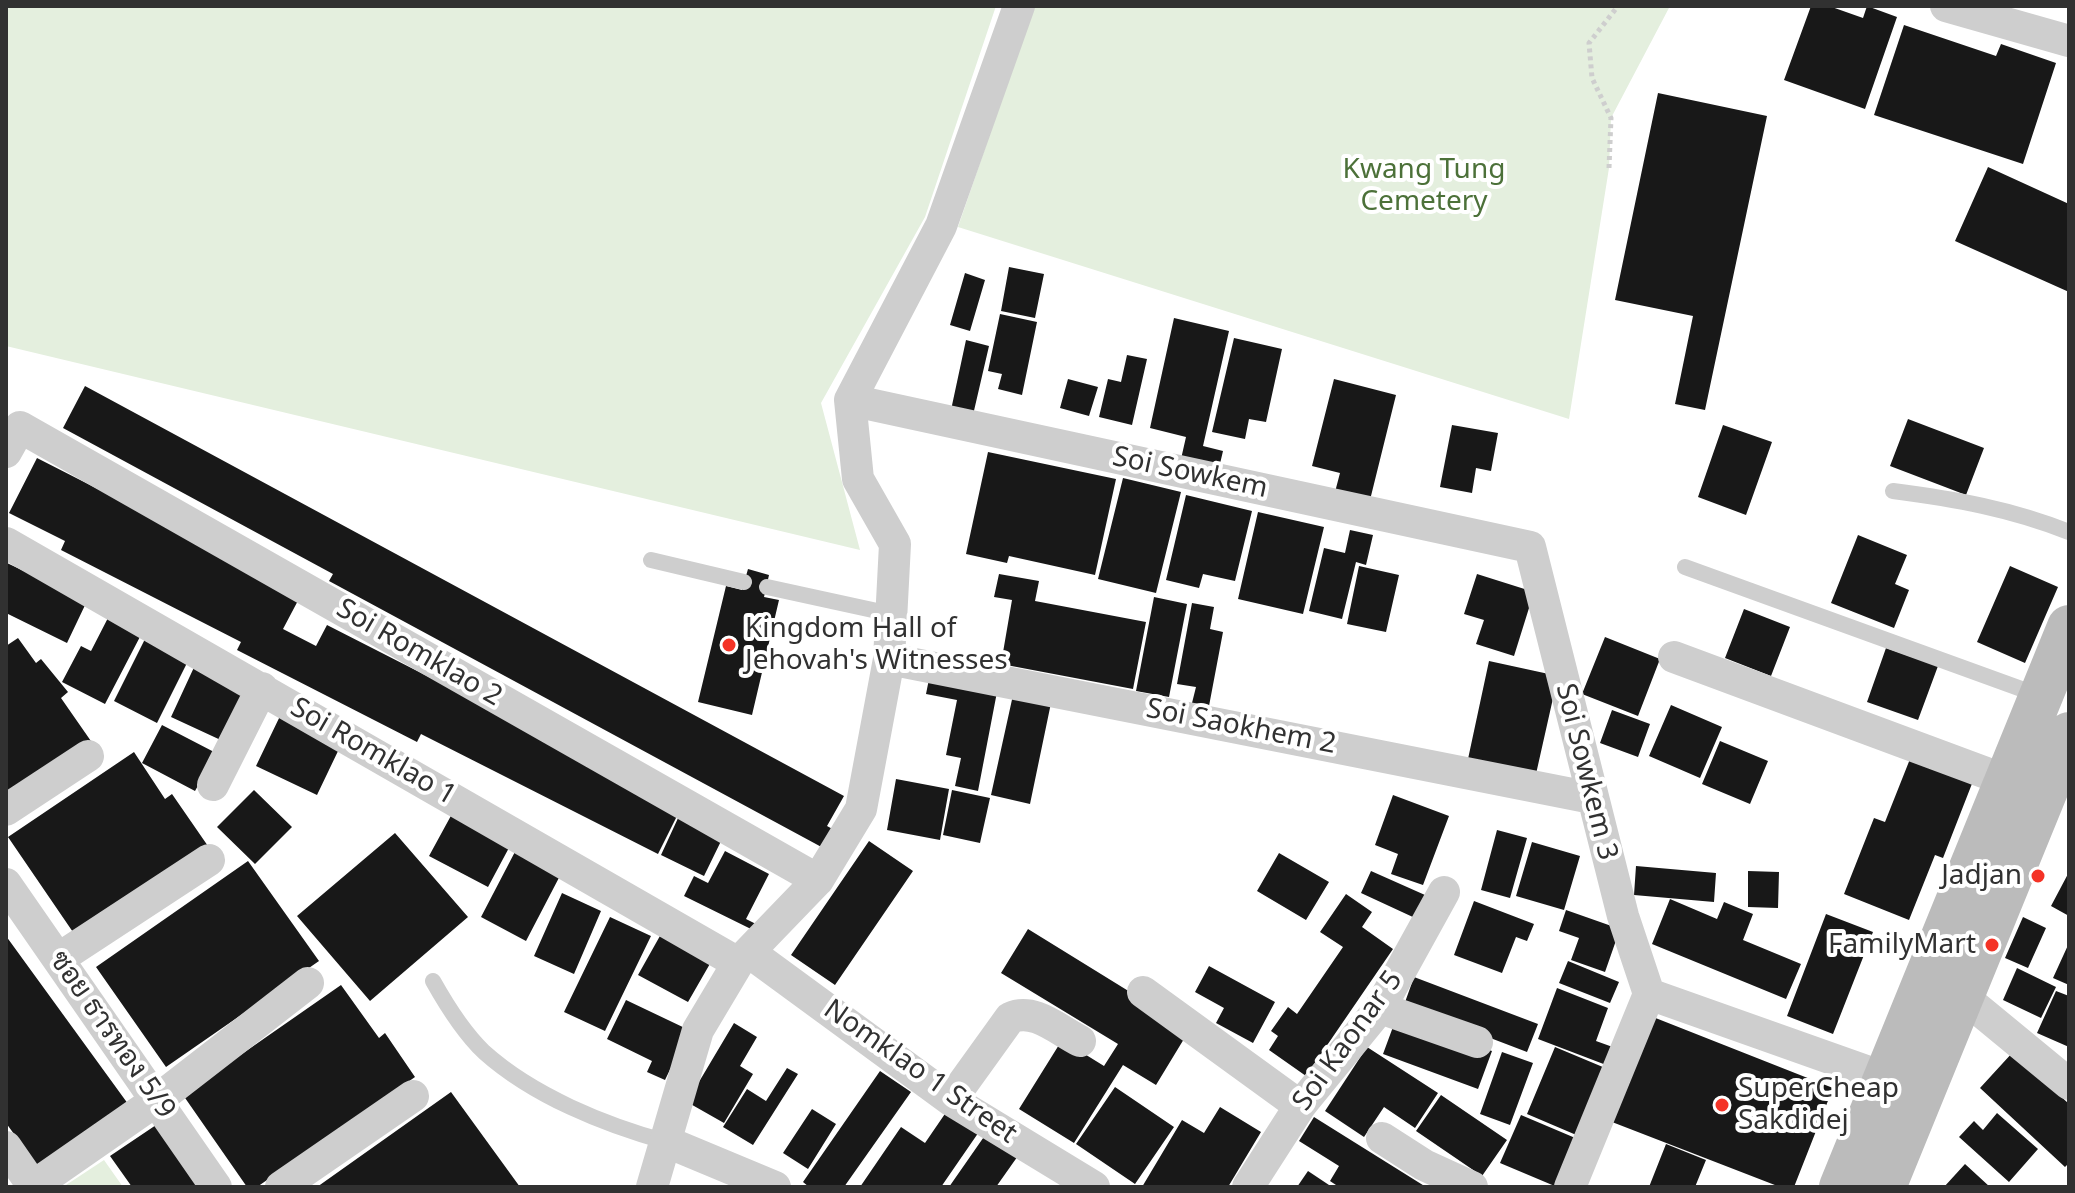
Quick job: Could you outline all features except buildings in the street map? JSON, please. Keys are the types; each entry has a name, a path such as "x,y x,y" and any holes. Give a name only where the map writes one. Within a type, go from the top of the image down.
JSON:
{"main road":[{"path":"1841,1187 2069,627"},
{"path":"1884,1187 2069,734"}],"street":[{"path":"652,1187 698,1030 744,958 818,880 861,809 889,659 895,544 858,479 850,400 941,226 1019,6"},
{"path":"1946,6 2069,41"},
{"name":"Soi Sowkem","path":"850,400 1530,547"},
{"name":"Soi Romklao 2","path":"13,440 818,880"},
{"name":"Soi Romklao 1","path":"6,543 744,958"},
{"name":"Soi Sowkem 3","path":"1530,547 1623,916 1649,994"},
{"path":"1674,657 2005,780"},
{"name":"Soi Saokhem 2","path":"889,659 1592,798"},
{"path":"213,785 262,688"},
{"path":"6,810 88,756"},
{"path":"58,959 209,860"},
{"name":"ซอย ธารทอง 5/9","path":"6,884 216,1187"},
{"name":"Soi Kaonar 5","path":"1248,1187 1300,1106 1380,1008 1444,892"},
{"name":"Nomklao 1 Street","path":"744,958 951,1100 1094,1187"},
{"path":"6,1147 33,1186 157,1100 308,983"},
{"path":"1143,992 1300,1106"},
{"path":"1570,1187 1649,994 1886,1078"},
{"path":"1961,995 2069,1084"},
{"path":"1380,1008 1477,1042"},
{"path":"951,1100 1010,1018 1021,1013 1031,1014 1080,1041"},
{"path":"281,1187 413,1096"},
{"path":"1382,1138 1424,1165 1472,1187"},
{"path":"667,1142 768,1185"}],"lane":[{"path":"1893,491 1960,499 2023,514 2069,532"},
{"path":"651,560 744,582"},
{"path":"1685,567 2039,696"},
{"path":"767,587 891,614"},
{"path":"433,981 451,1013 484,1052 546,1093 611,1126 667,1142"}],"path":[{"path":"1609,168 1611,118 1592,78 1589,43 1618,6"}],"green space":[{"path":"6,6 996,6 925,217 821,403 860,550 6,346"},
{"name":"Kwang Tung Cemetery","path":"1034,6 1670,6 1611,118 1609,168 1569,419 958,227"},
{"path":"104,1160 123,1187 63,1187"}],"place":[{"name":"Kingdom Hall of Jehovah's Witnesses","path":"729,645"},
{"name":"Jadjan","path":"2038,876"},
{"name":"FamilyMart","path":"1992,945"},
{"name":"SuperCheap Sakdidej","path":"1722,1105"}]}
